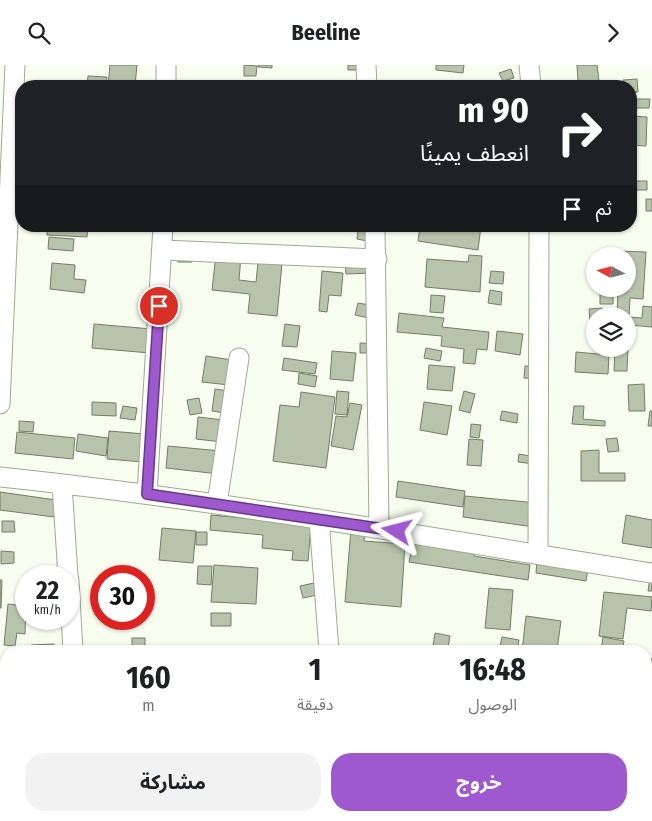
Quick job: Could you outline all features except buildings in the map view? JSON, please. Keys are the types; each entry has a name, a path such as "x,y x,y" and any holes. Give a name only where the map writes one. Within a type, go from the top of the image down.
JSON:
{"street":[{"path":"0,404 15,65"},
{"path":"166,65 166,80"},
{"path":"366,65 367,80"},
{"path":"530,65 531,80"},
{"path":"147,494 163,232"},
{"path":"375,232 379,529"},
{"path":"538,554 539,232"},
{"path":"163,250 377,259"},
{"path":"217,504 240,358"},
{"path":"0,477 147,494 319,519 652,573"},
{"path":"62,484 67,565"},
{"path":"319,519 329,645"},
{"path":"72,630 73,645"}],"route":[{"path":"159,306 147,494 397,531"}]}
